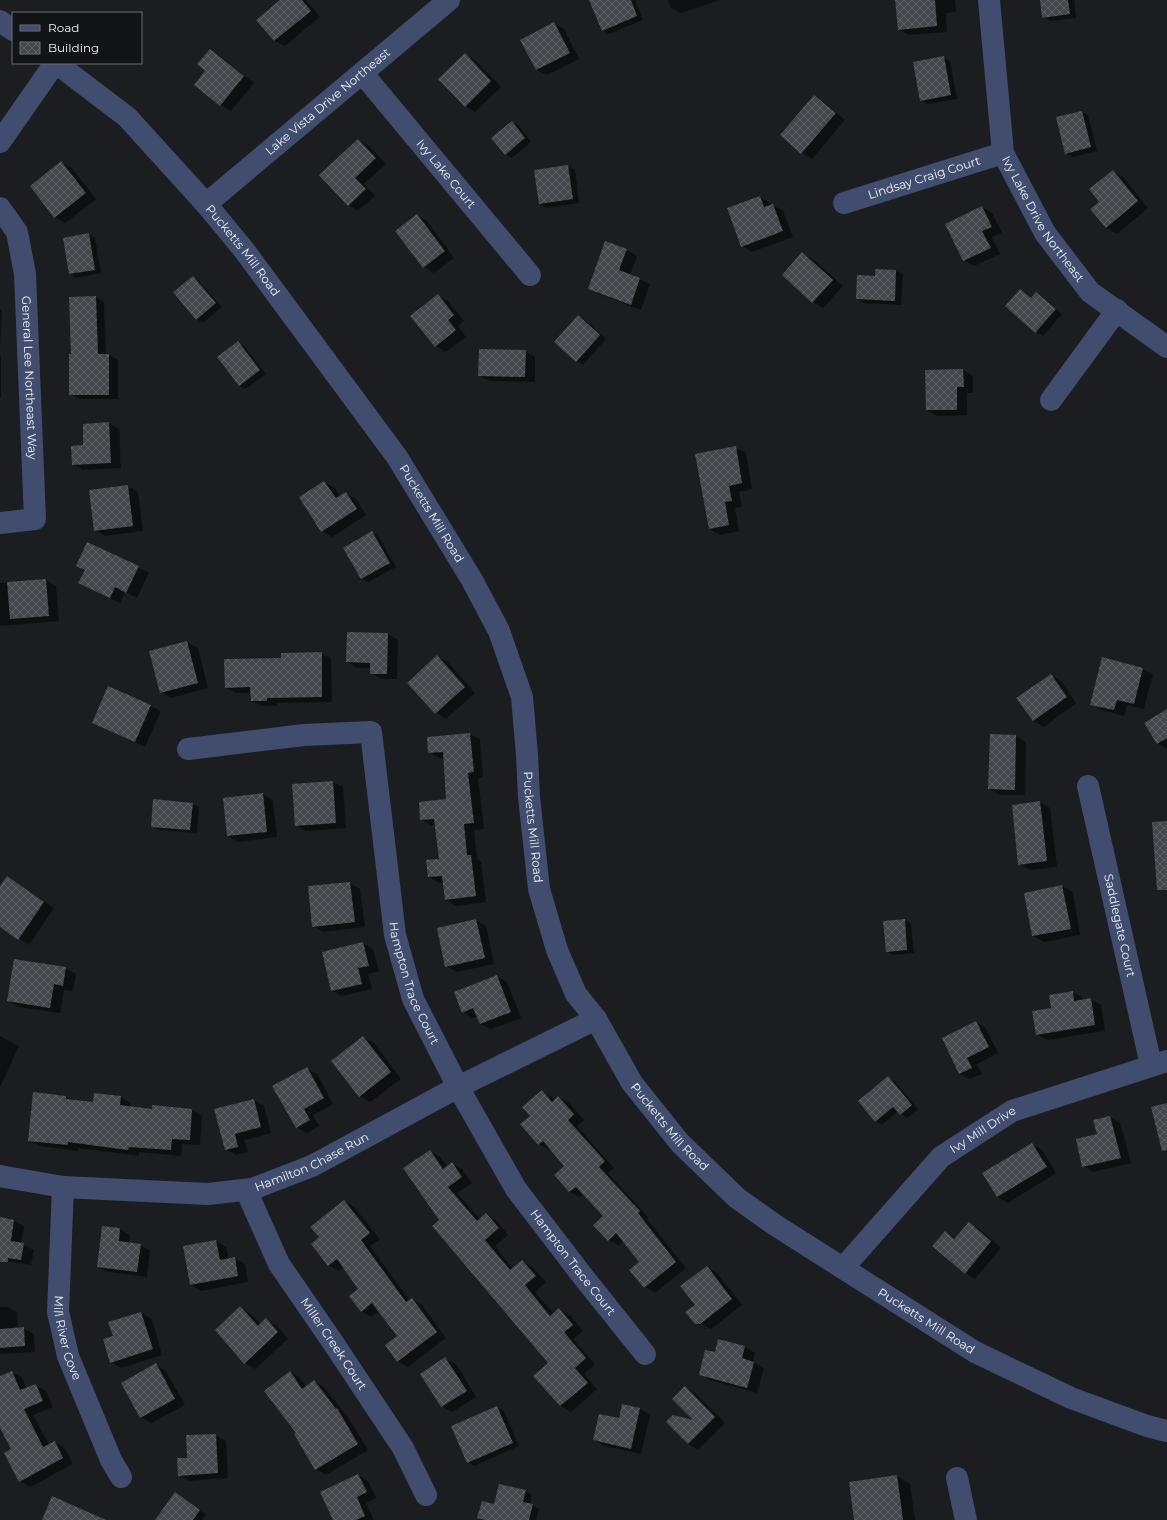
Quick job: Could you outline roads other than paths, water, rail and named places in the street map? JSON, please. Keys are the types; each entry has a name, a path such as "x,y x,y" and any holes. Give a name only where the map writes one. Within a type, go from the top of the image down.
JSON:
{"street":[{"name":"Lake Vista Drive Northeast","path":"206,204 363,74 449,0"},
{"name":"Ivy Lake Drive Northeast","path":"989,0 1003,153 1045,233 1090,292 1167,347"},
{"path":"0,21 12,29"},
{"path":"0,142 55,64"},
{"name":"Pucketts Mill Road","path":"57,64 127,117 206,204 244,250 397,458 472,580 499,631 522,697 529,797 539,890 557,950 576,994 596,1018 632,1083 680,1143 737,1198 843,1268 976,1352 1071,1398 1147,1426 1167,1431"},
{"name":"Ivy Lake Court","path":"363,74 530,275"},
{"name":"Lindsay Craig Court","path":"844,203 1003,153"},
{"name":"General Lee Northeast Way","path":"0,208 17,232 25,274 35,520 0,523"},
{"path":"1050,400 1116,310"},
{"name":"Hampton Trace Court","path":"188,749 304,735 371,732 395,935 413,999 458,1088 516,1189 580,1274 645,1354"},
{"name":"Saddlegate Court","path":"1088,786 1159,1063"},
{"name":"Hamilton Chase Run","path":"0,1176 63,1187 208,1194 252,1189 312,1166 458,1088 596,1018"},
{"name":"Ivy Mill Drive","path":"843,1268 941,1157 1012,1111 1159,1063"},
{"name":"Mill River Cove","path":"63,1187 58,1312 68,1356 111,1460 121,1477"},
{"name":"Miller Creek Court","path":"246,1190 279,1264 403,1448 426,1495"},
{"path":"957,1478 966,1520"}]}
